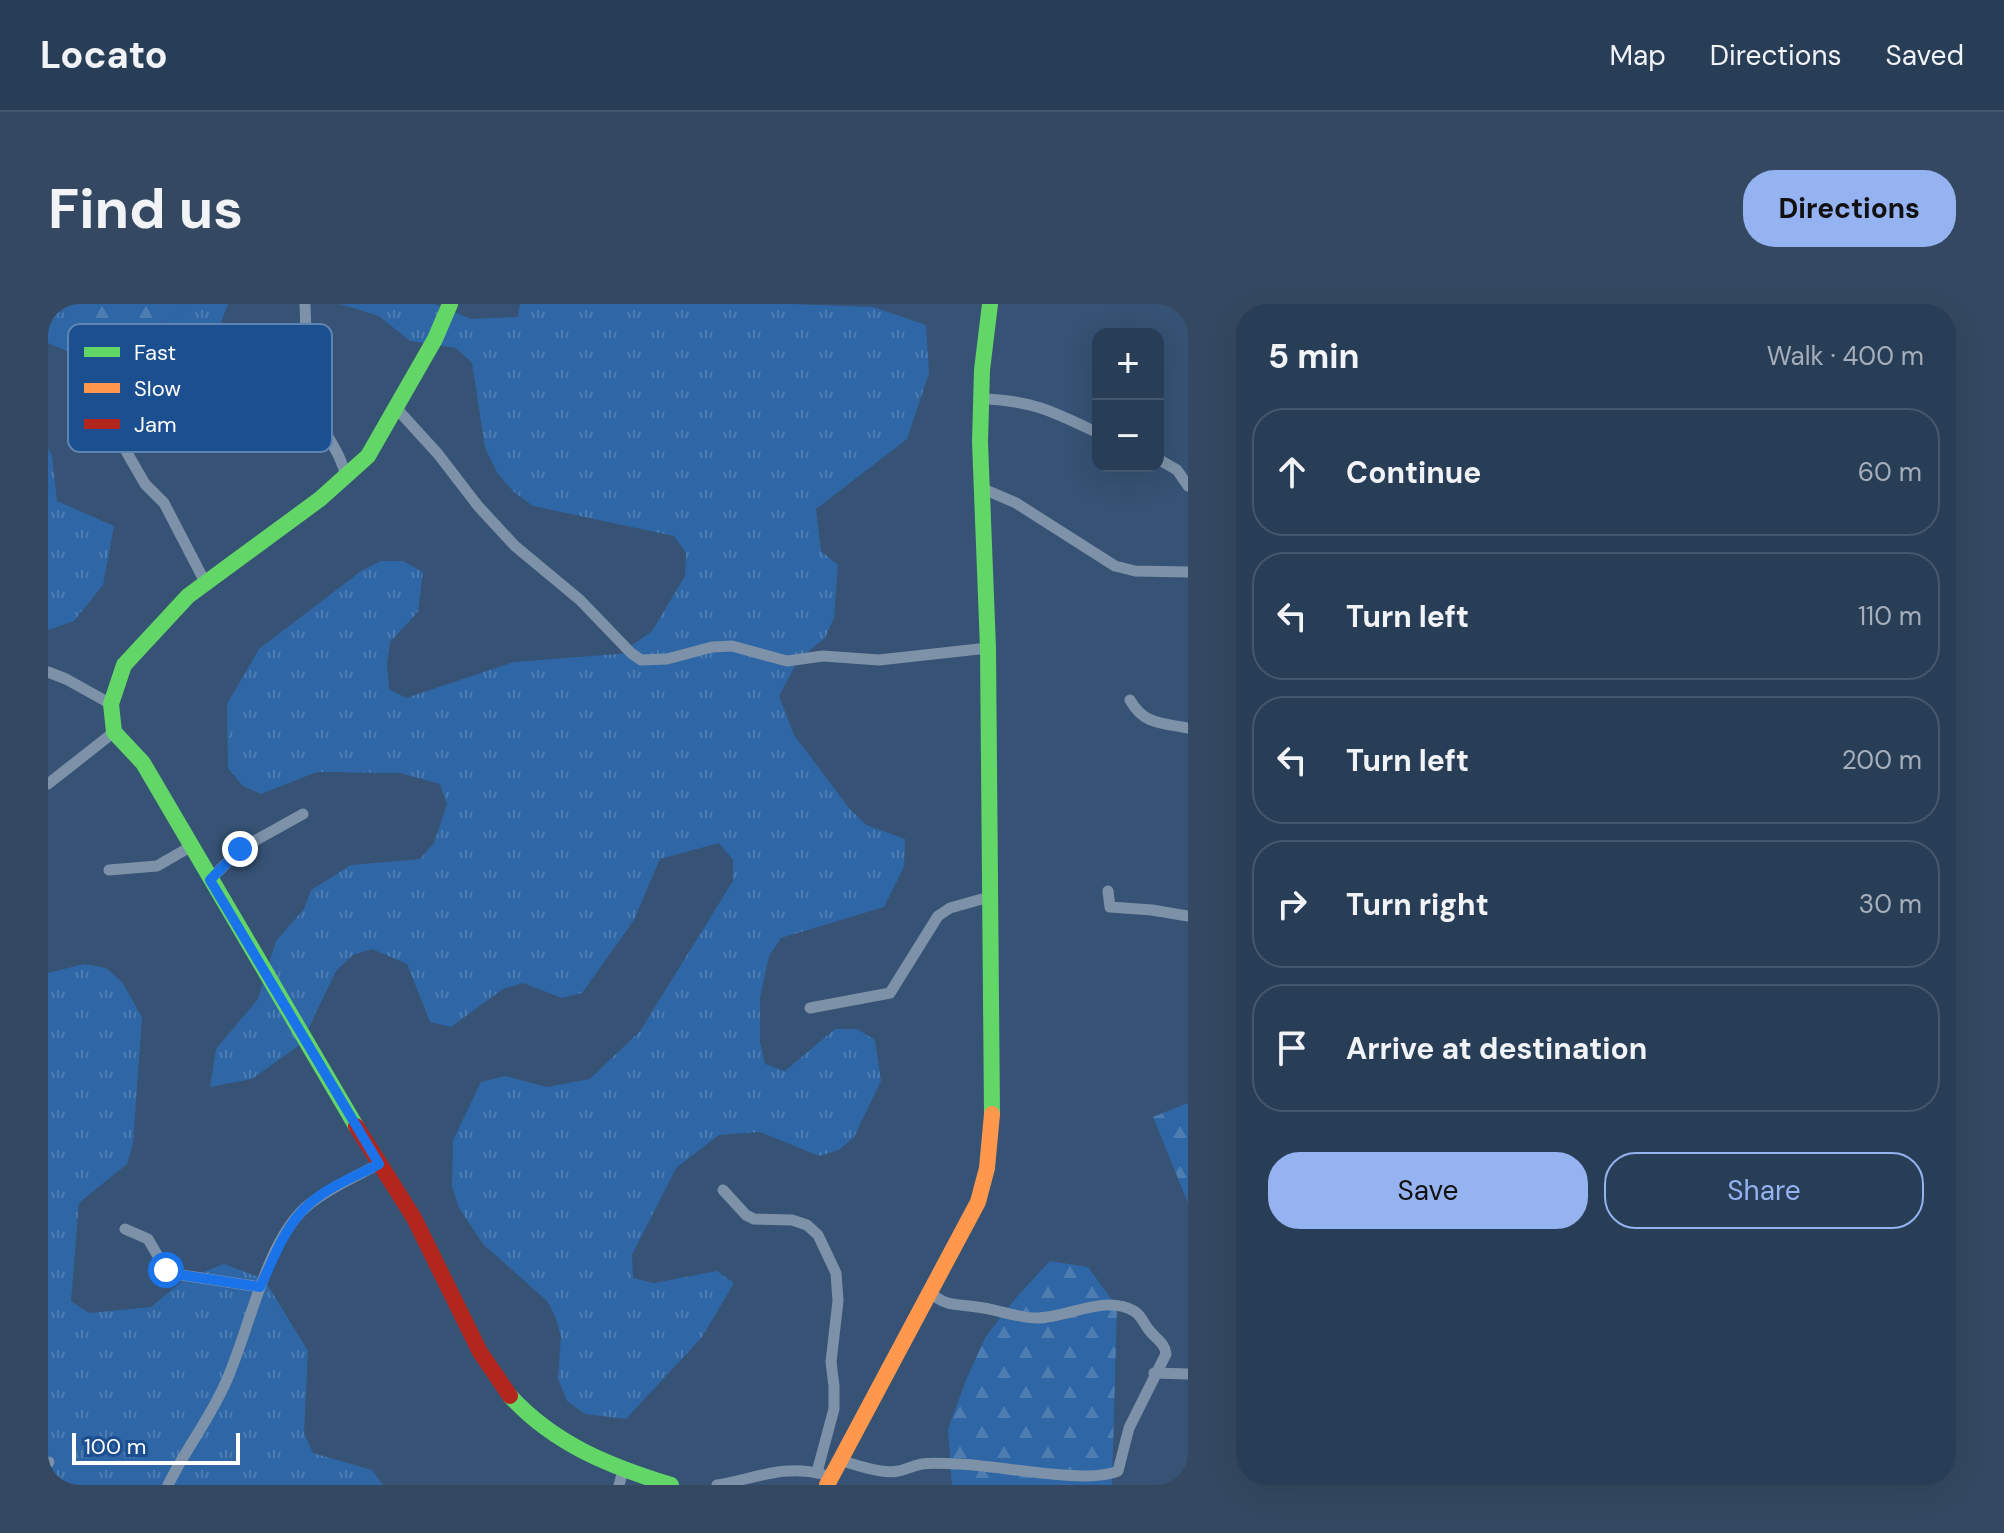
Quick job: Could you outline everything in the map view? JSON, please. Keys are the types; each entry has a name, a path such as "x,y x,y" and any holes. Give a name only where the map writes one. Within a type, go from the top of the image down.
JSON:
{"main road":[{"path":"450,304 435,339 380,440 346,477 205,582 170,613 124,665 111,704 114,732 143,763 190,847 424,1236 473,1337 516,1401 549,1432 621,1478 671,1485"},
{"path":"825,1478 839,1460 931,1293 978,1202 987,1168 994,1099 981,399 990,304"}],"street":[{"path":"981,399 1003,399 1050,409 1092,430"},
{"path":"397,409 515,546 580,600 641,660 667,659 722,646 787,661 823,656 879,660 988,648"},
{"path":"332,441 342,459 346,477"},
{"path":"127,452 145,484 164,503 205,582"},
{"path":"1164,462 1177,470 1188,486"},
{"path":"981,488 1016,503 1115,566 1135,571 1188,572"},
{"path":"48,672 111,704"},
{"path":"1130,700 1138,714 1149,720 1188,728"},
{"path":"48,784 114,732"},
{"path":"210,880 240,849 303,814"},
{"path":"109,870 157,866 190,847"},
{"path":"1108,891 1110,907 1188,916"},
{"path":"810,1008 890,993 938,916 950,908 989,897"},
{"path":"168,1485 217,1402 260,1287 276,1252 303,1209 320,1196 379,1164"},
{"path":"717,1485 772,1471 825,1478 834,1409 831,1362 838,1301 836,1273 818,1235 807,1225 792,1220 754,1219 746,1215 723,1190"},
{"path":"125,1229 148,1239 166,1270 175,1274 260,1287"},
{"path":"839,1460 882,1471 903,1472 927,1463 969,1465 1077,1479 1112,1475 1121,1465 1129,1428 1166,1350 1133,1310 1097,1307 1040,1318 1019,1317 976,1307 951,1306 931,1293"},
{"path":"1154,1373 1188,1374"}],"green space":[{"path":"48,304 53,304 78,324 68,324 68,352 48,343"},
{"path":"53,304 190,304 181,313 158,324 78,324"},
{"path":"190,304 228,304 220,324 158,324 181,313"},
{"path":"340,304 435,304 471,319 518,317 520,304 791,304 873,307 926,325 929,373 907,439 816,509 821,551 838,565 834,618 825,638 798,660 779,696 794,735 849,808 866,825 905,839 904,867 884,907 781,938 769,956 760,997 760,1042 765,1064 785,1071 835,1029 857,1029 875,1040 881,1081 854,1137 839,1150 819,1156 760,1132 719,1135 676,1168 632,1255 633,1278 654,1283 717,1271 734,1283 702,1337 626,1419 585,1414 567,1401 558,1379 561,1337 556,1318 547,1301 483,1244 459,1208 452,1187 453,1140 481,1082 505,1076 547,1087 590,1079 640,1031 733,881 733,860 719,843 660,859 634,920 582,993 562,998 523,983 503,989 451,1027 430,1022 407,964 372,949 353,955 336,971 301,1044 252,1079 210,1087 216,1049 258,999 276,941 304,909 311,890 351,865 420,859 434,843 447,804 440,784 400,773 317,772 261,794 243,786 228,768 227,704 259,649 361,571 381,561 403,561 423,572 418,612 390,642 387,664 389,689 406,698 514,662 630,653 631,646 652,631 685,576 686,553 674,536 533,506 515,493 498,474 485,448 472,363 456,348 410,341 379,316"},
{"path":"48,448 52,456 57,501 114,526 103,585 74,621 48,630"},
{"path":"84,964 106,968 122,982 142,1017 133,1144 127,1164 79,1203 71,1301 89,1313 151,1307 185,1279 224,1264 264,1279 308,1351 304,1433 313,1453 372,1470 383,1485 48,1485 48,973"},
{"path":"1188,1103 1188,1203 1153,1117"},
{"path":"1050,1261 1088,1267 1117,1307 1112,1485 952,1485 948,1429 966,1380 986,1336"}],"traffic: fast":[{"path":"356,1126 143,763 114,732 111,704 124,665 188,596 320,499 368,456 435,339 450,304"},
{"path":"990,304 982,370 980,442 988,648 992,1114"},
{"path":"510,1396 527,1413 564,1440 604,1461 671,1485"}],"traffic: slow":[{"path":"827,1485 978,1202 987,1168 992,1114"}],"traffic: jam":[{"path":"356,1126 414,1218 480,1352 510,1396"}],"route":[{"path":"166,1270 260,1287 276,1252 303,1209 320,1196 379,1164 210,880 240,849"}]}
